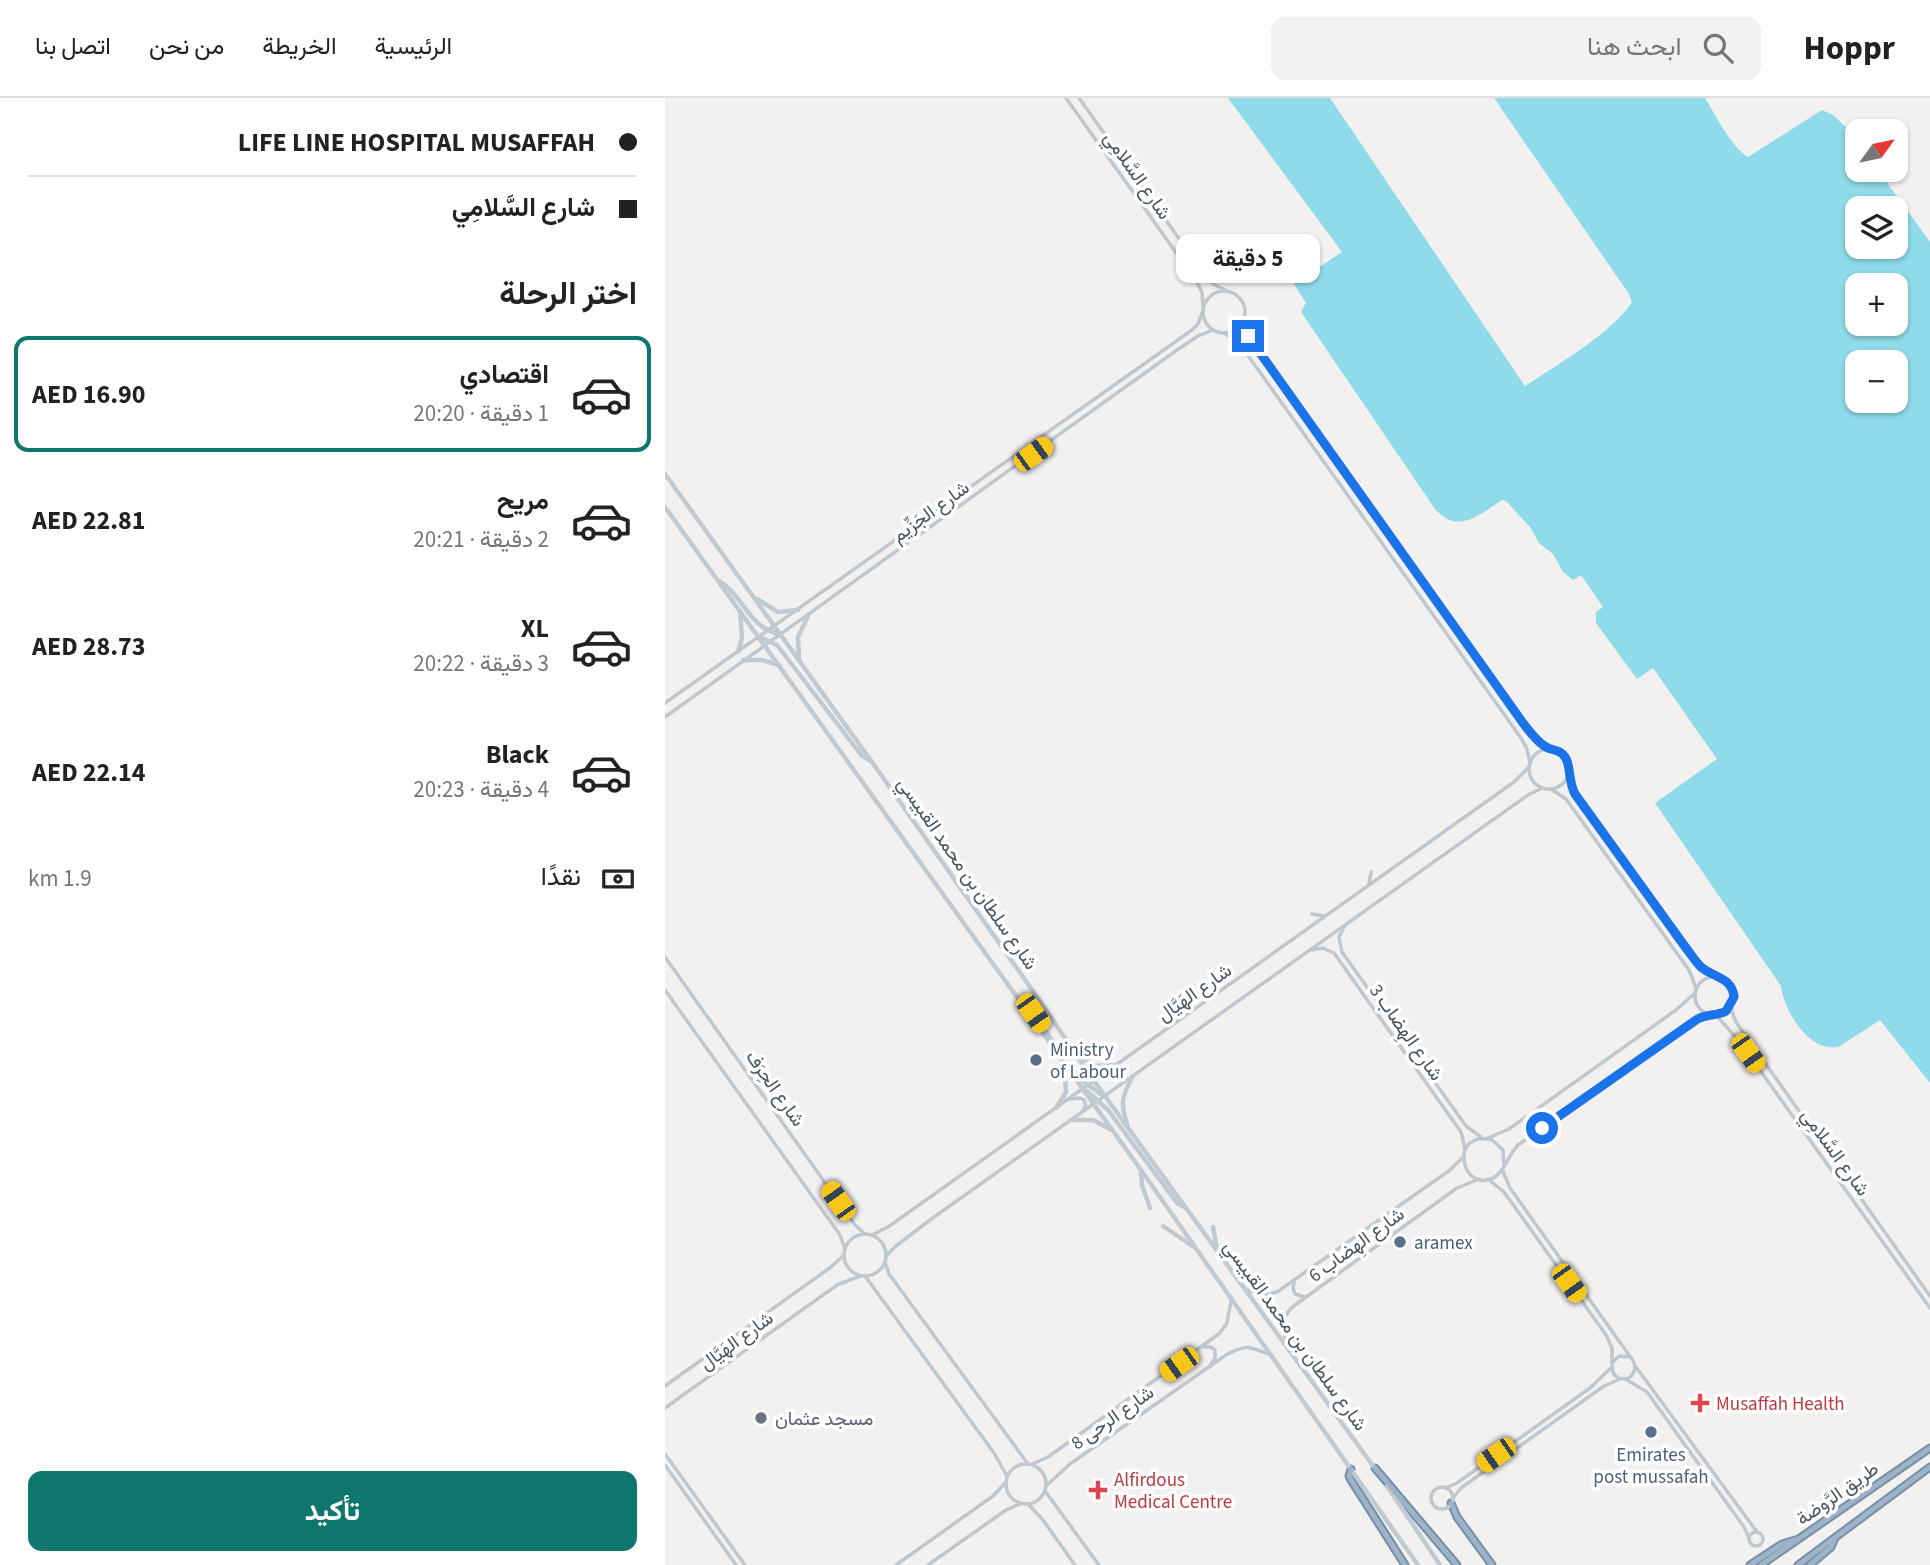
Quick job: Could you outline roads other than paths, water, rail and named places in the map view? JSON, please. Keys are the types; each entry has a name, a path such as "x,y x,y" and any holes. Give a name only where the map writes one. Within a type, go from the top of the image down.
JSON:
{"highway":[{"name":"طريق الرَّوضة","path":"1762,1565 1930,1448"},
{"name":"طريق الرَّوضة","path":"1798,1565 1930,1467"},
{"path":"1375,1468 1457,1565"},
{"path":"1351,1469 1351,1480 1405,1565"},
{"path":"1452,1500 1457,1517 1492,1565"},
{"path":"1750,1565 1782,1544 1798,1539"},
{"path":"1810,1565 1831,1548 1834,1540"}],"main road":[{"name":"شارع سلطان بن محمد القبيسي","path":"665,474 872,762 1105,1097 1375,1468 1440,1565"},
{"name":"شارع سلطان بن محمد القبيسي","path":"665,507 1064,1062 1086,1087 1141,1170 1418,1565"},
{"path":"717,580 727,586 755,622 768,631 780,634"},
{"path":"753,596 778,612 798,610"},
{"path":"738,652 742,638 740,611"},
{"path":"800,663 798,637 808,616"},
{"path":"759,637 771,640 786,656 862,756 872,762"},
{"path":"743,660 779,665"},
{"path":"1027,1011 1033,1013 1086,1087 1105,1097"},
{"path":"1074,1052 1095,1066 1115,1065"},
{"path":"1056,1108 1066,1092 1064,1062"},
{"path":"1130,1131 1122,1097 1133,1076"},
{"path":"1096,1102 1177,1203 1185,1208"},
{"path":"1071,1120 1093,1120 1114,1131"},
{"path":"1141,1170 1142,1185 1150,1208"},
{"path":"1163,1226 1197,1250"},
{"path":"1213,1227 1217,1251"}],"street":[{"name":"شارع السَّلامِي","path":"1066,98 1198,282 1203,306"},
{"name":"شارع السَّلامِي","path":"1079,98 1197,264 1213,284 1225,290"},
{"path":"1529,765 1534,755 1548,749 1557,750 1565,756 1569,765 1568,775 1562,785 1551,789 1542,788 1531,777 1529,765 1527,750 1521,738 1244,350 1235,340 1213,330 1205,322 1203,306 1211,294 1225,290 1240,298 1245,308 1245,328 1250,340 1523,723 1548,749"},
{"name":"شارع الجَزِّيم","path":"665,703 1192,330 1198,324 1202,313"},
{"path":"1224,333 1237,328 1244,317"},
{"name":"شارع الجَزِّيم","path":"665,717 1187,343 1213,330"},
{"path":"1033,454 1046,458"},
{"name":"شارع الهَيَّال","path":"872,1235 888,1227 1514,782 1529,765"},
{"path":"1551,789 1566,799 1689,970 1699,1008 1708,1014 1716,1015 1726,1011 1732,1003 1733,992 1728,982 1698,964 1575,794 1568,775"},
{"name":"شارع الهَيَّال","path":"886,1256 914,1232 1079,1114 1528,794 1542,788"},
{"path":"1368,885 1371,872"},
{"path":"1312,914 1324,916"},
{"path":"1345,925 1339,937 1339,944 1347,958"},
{"name":"شارع الهِضاب 3","path":"1310,950 1329,949 1341,963 1461,1132 1465,1151"},
{"name":"شارع الحِرَف","path":"665,957 848,1216 865,1234"},
{"path":"1341,963 1341,957 1347,958"},
{"name":"شارع الهِضاب 3","path":"1347,958 1466,1126 1485,1138"},
{"path":"1708,1014 1684,1028 1518,1146 1503,1167 1488,1179 1479,1179 1467,1171 1463,1157 1470,1143 1501,1133 1517,1123 1676,1010 1703,979 1714,976"},
{"name":"شارع الحِرَف","path":"665,990 840,1235 844,1252"},
{"name":"شارع السَّلامِي","path":"1732,1003 1736,1022 1930,1296"},
{"name":"شارع السَّلامِي","path":"1716,1015 1739,1041 1930,1308"},
{"path":"1068,1099 1080,1098 1085,1101 1085,1108 1079,1114"},
{"path":"1485,1138 1496,1142 1503,1150 1503,1167 1510,1188 1629,1357 1757,1532 1763,1536 1761,1545 1752,1545 1744,1527 1647,1392 1638,1385 1615,1376 1612,1348 1606,1335 1504,1192 1488,1179"},
{"name":"شارع الهِضاب 6","path":"1245,1289 1255,1294 1269,1295 1295,1280 1447,1173 1463,1157"},
{"name":"شارع الهِضاب 6","path":"1290,1353 1283,1333 1284,1320 1291,1308 1458,1188 1479,1179"},
{"path":"1007,1476 994,1453 862,1276 847,1266 844,1252 850,1240 865,1234 872,1235 883,1243 889,1275 1030,1464 1043,1472 1046,1488 1099,1565"},
{"name":"شارع الهَيَّال","path":"666,1384 831,1267 844,1252"},
{"path":"862,1276 875,1274 885,1262"},
{"name":"شارع الهَيَّال","path":"665,1408 837,1285 862,1276"},
{"path":"1295,1280 1294,1292 1299,1297 1306,1297"},
{"name":"شارع الرحى 8","path":"1030,1464 1048,1457 1201,1348 1224,1329 1231,1298"},
{"path":"1201,1348 1208,1346 1215,1350 1215,1358 1210,1366"},
{"name":"شارع الرحى 8","path":"1046,1488 1070,1464 1210,1366 1242,1347 1255,1348 1272,1356"},
{"path":"1629,1357 1619,1356 1606,1376 1457,1483 1434,1489 1431,1501 1441,1509 1448,1507 1461,1488 1604,1386 1633,1375 1635,1365"},
{"path":"665,1454 745,1565"},
{"path":"1030,1464 1016,1466 1007,1476 1006,1482 1012,1499 1025,1504 1043,1520 1075,1565"},
{"path":"665,1465 736,1565"},
{"path":"896,1565 993,1496 1006,1482"},
{"path":"928,1565 1006,1510 1038,1500 1046,1488"},
{"path":"1446,1488 1450,1491 1452,1500"},
{"path":"1749,1538 1751,1533 1757,1532"}],"water":[{"path":"1228,98 1330,98 1525,386 1598,337 1632,302 1494,98 1705,98 1730,139 1748,157 1822,110 1833,115 1845,126 1845,182 1887,182 1897,196 1845,196 1845,259 1908,259 1908,212 1930,242 1930,1083 1880,1020 1840,1046 1819,1044 1800,1029 1787,1007 1781,986 1655,803 1717,759 1653,668 1637,679 1596,623 1596,612 1603,607 1581,575 1573,580 1563,572 1553,554 1539,543 1530,527 1506,501 1502,500 1477,516 1460,522 1444,517 1435,509 1301,312 1306,303 1294,284 1342,252"}],"place":[{"name":"Ministry of Labour","path":"1036,1060"},
{"name":"aramex","path":"1400,1242"},
{"name":"Musaffah Health","path":"1700,1403"},
{"name":"مسجد عثمان","path":"761,1418"},
{"name":"Emirates post mussafah","path":"1651,1432"},
{"name":"Alfirdous Medical Centre","path":"1098,1490"}]}
